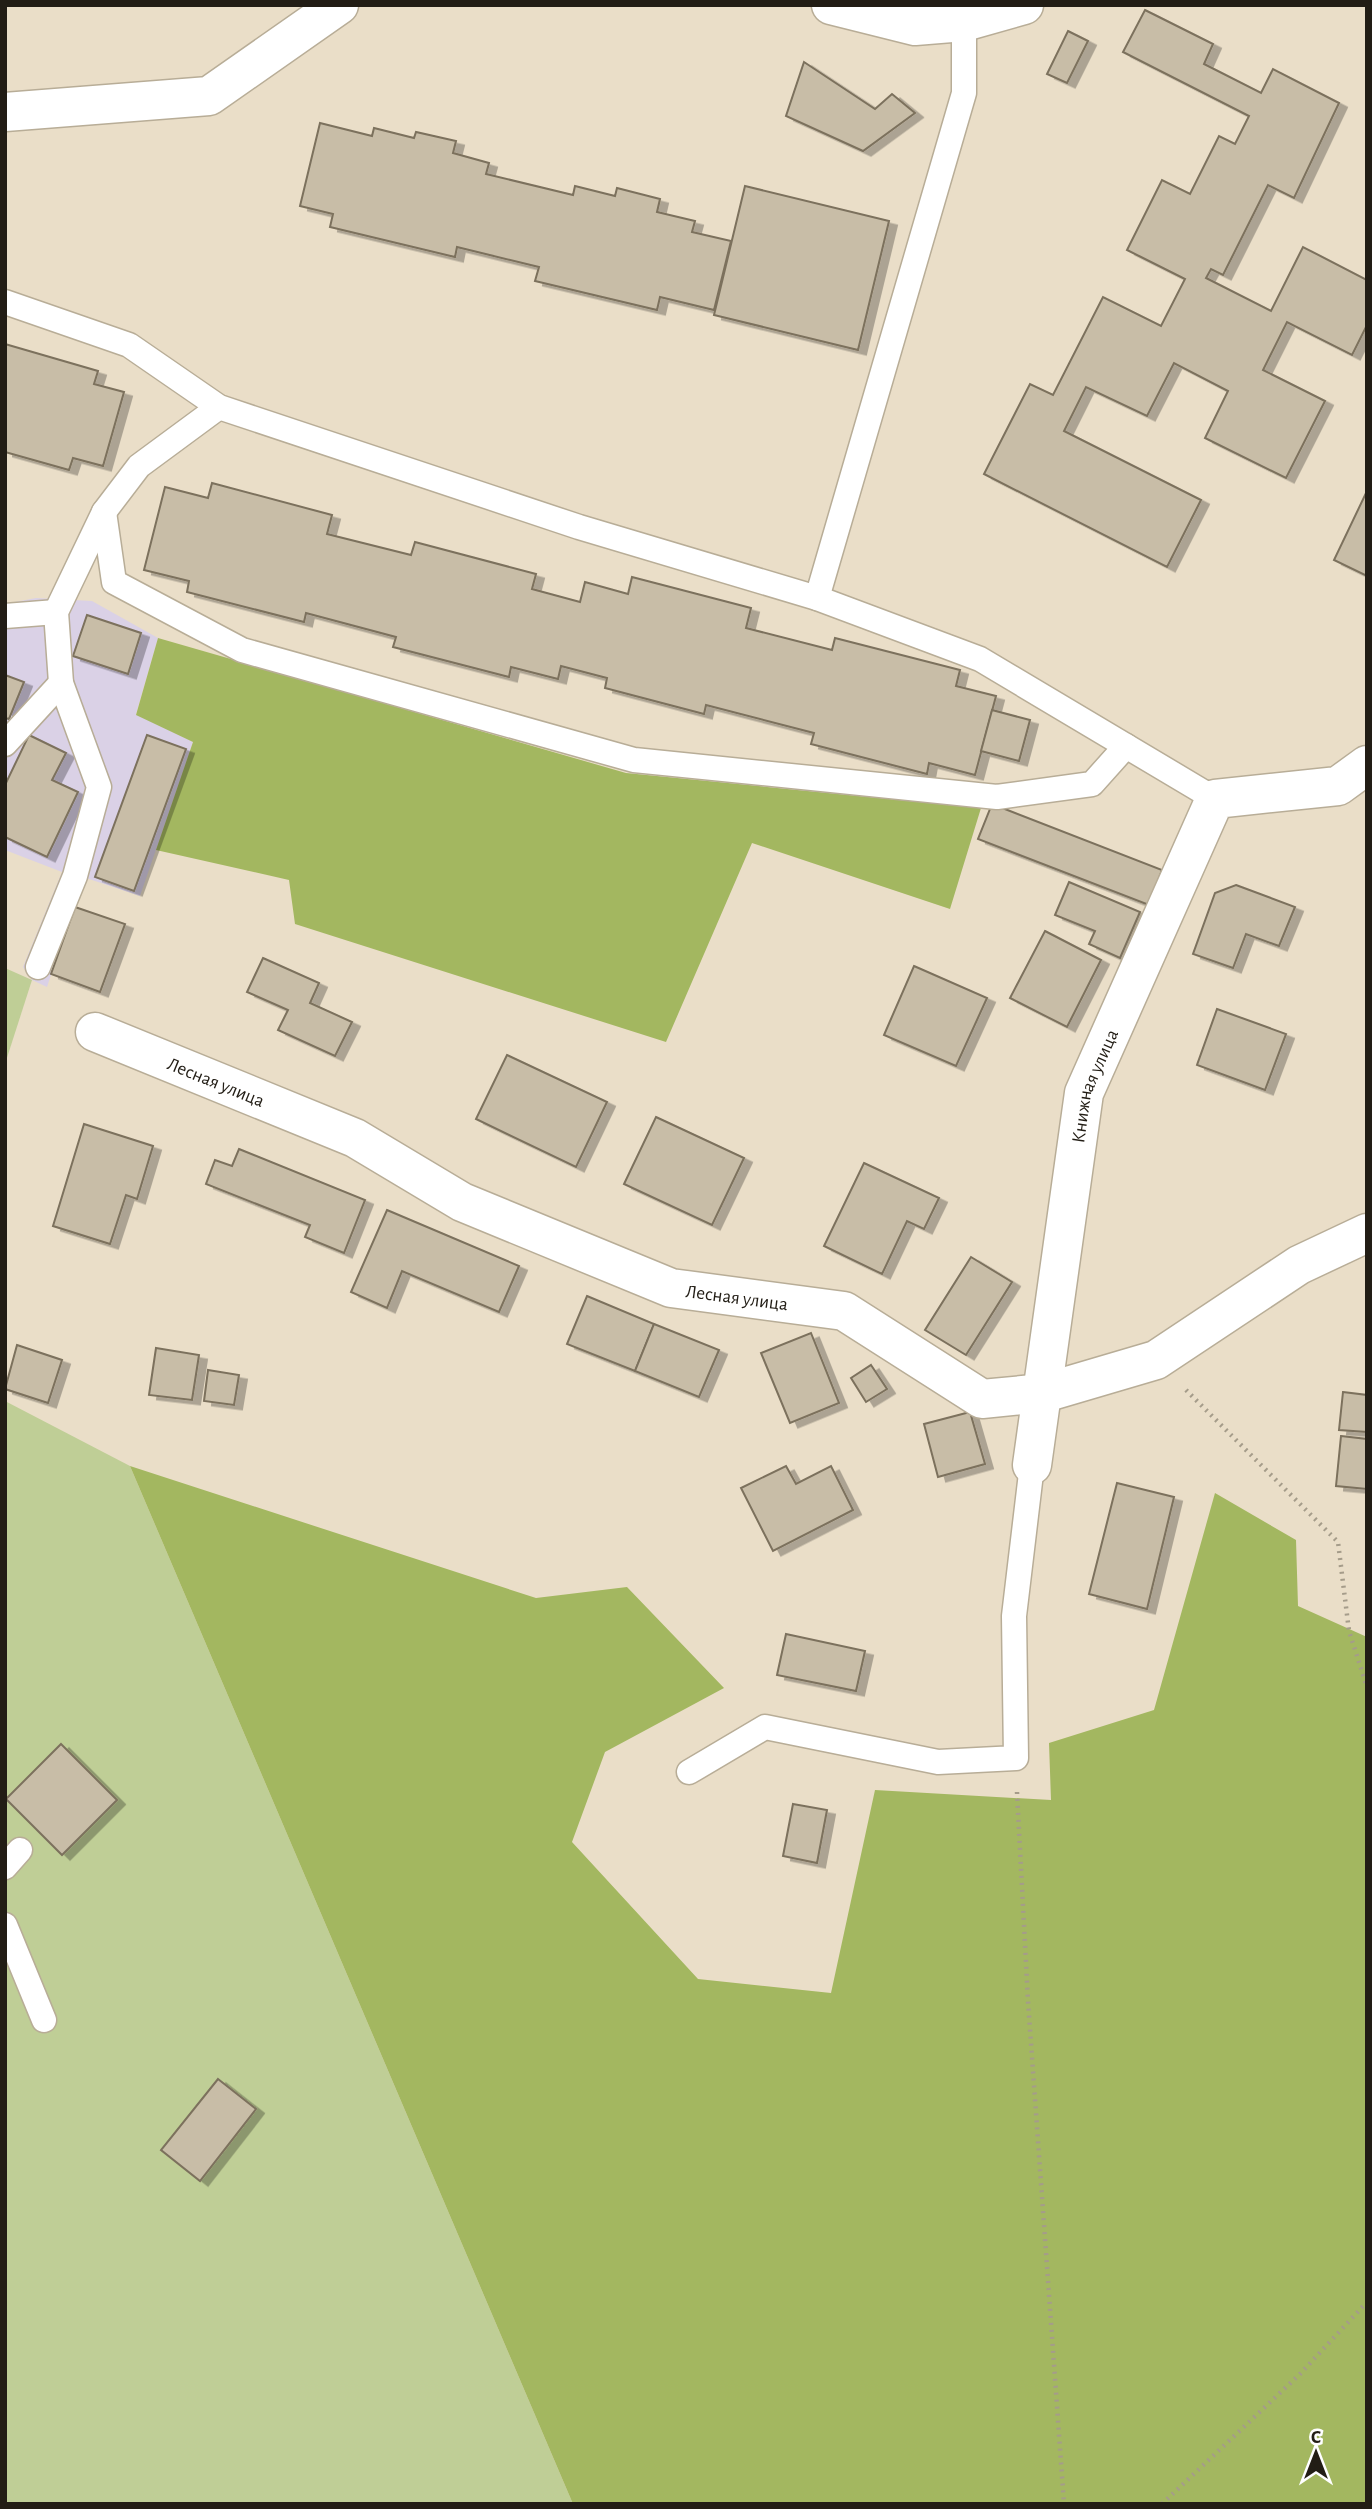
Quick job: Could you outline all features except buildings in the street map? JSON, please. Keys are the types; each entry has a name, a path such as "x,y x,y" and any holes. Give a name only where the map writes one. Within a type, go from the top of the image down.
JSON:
{"street":[{"path":"5,112 209,96 339,5"},
{"path":"831,5 915,26 964,22 1024,5"},
{"path":"1215,799 1338,786 1367,765"},
{"name":"Книжная улица","path":"1032,1465 1084,1093 1215,799"},
{"name":"Лесная улица","path":"95,1032 355,1138 462,1202 671,1288 844,1311 982,1399 1044,1393 1156,1360 1299,1265 1367,1233"}],"lane":[{"path":"817,598 964,93 964,22"},
{"path":"5,302 129,345 219,407 579,527 817,598 980,659 1215,799"},
{"path":"38,967 75,876 99,787 61,683 56,612 104,512 139,466 219,407"},
{"path":"104,512 114,582 242,650 634,760 997,797 1092,784 1126,746"},
{"path":"5,616 56,612"},
{"path":"5,744 61,683"},
{"path":"689,1772 765,1727 938,1762 1016,1758 1014,1616 1032,1465"},
{"path":"5,1925 44,2020"}],"path":[{"path":"1156,1360 1338,1542 1349,1631 1367,1687"},
{"path":"1016,1758 1028,2001 1064,2504"},
{"path":"1162,2504 1300,2374 1367,2302"}],"shaded area":[{"path":"36,598 92,601 158,638 136,714 193,742 140,896 83,877 47,987 32,980 23,967 62,872 5,850 5,604"}],"green space":[{"path":"158,638 626,773 981,808 950,909 752,843 666,1042 295,924 289,880 156,850 193,742 136,715"},
{"path":"5,968 32,980 5,1064"},
{"path":"5,1401 130,1466 573,2504 5,2504"},
{"path":"130,1466 536,1598 627,1587 724,1688 605,1752 572,1842 698,1979 831,1993 875,1790 1051,1800 1049,1743 1154,1710 1215,1493 1296,1540 1298,1606 1367,1637 1367,2504 573,2504"}]}
